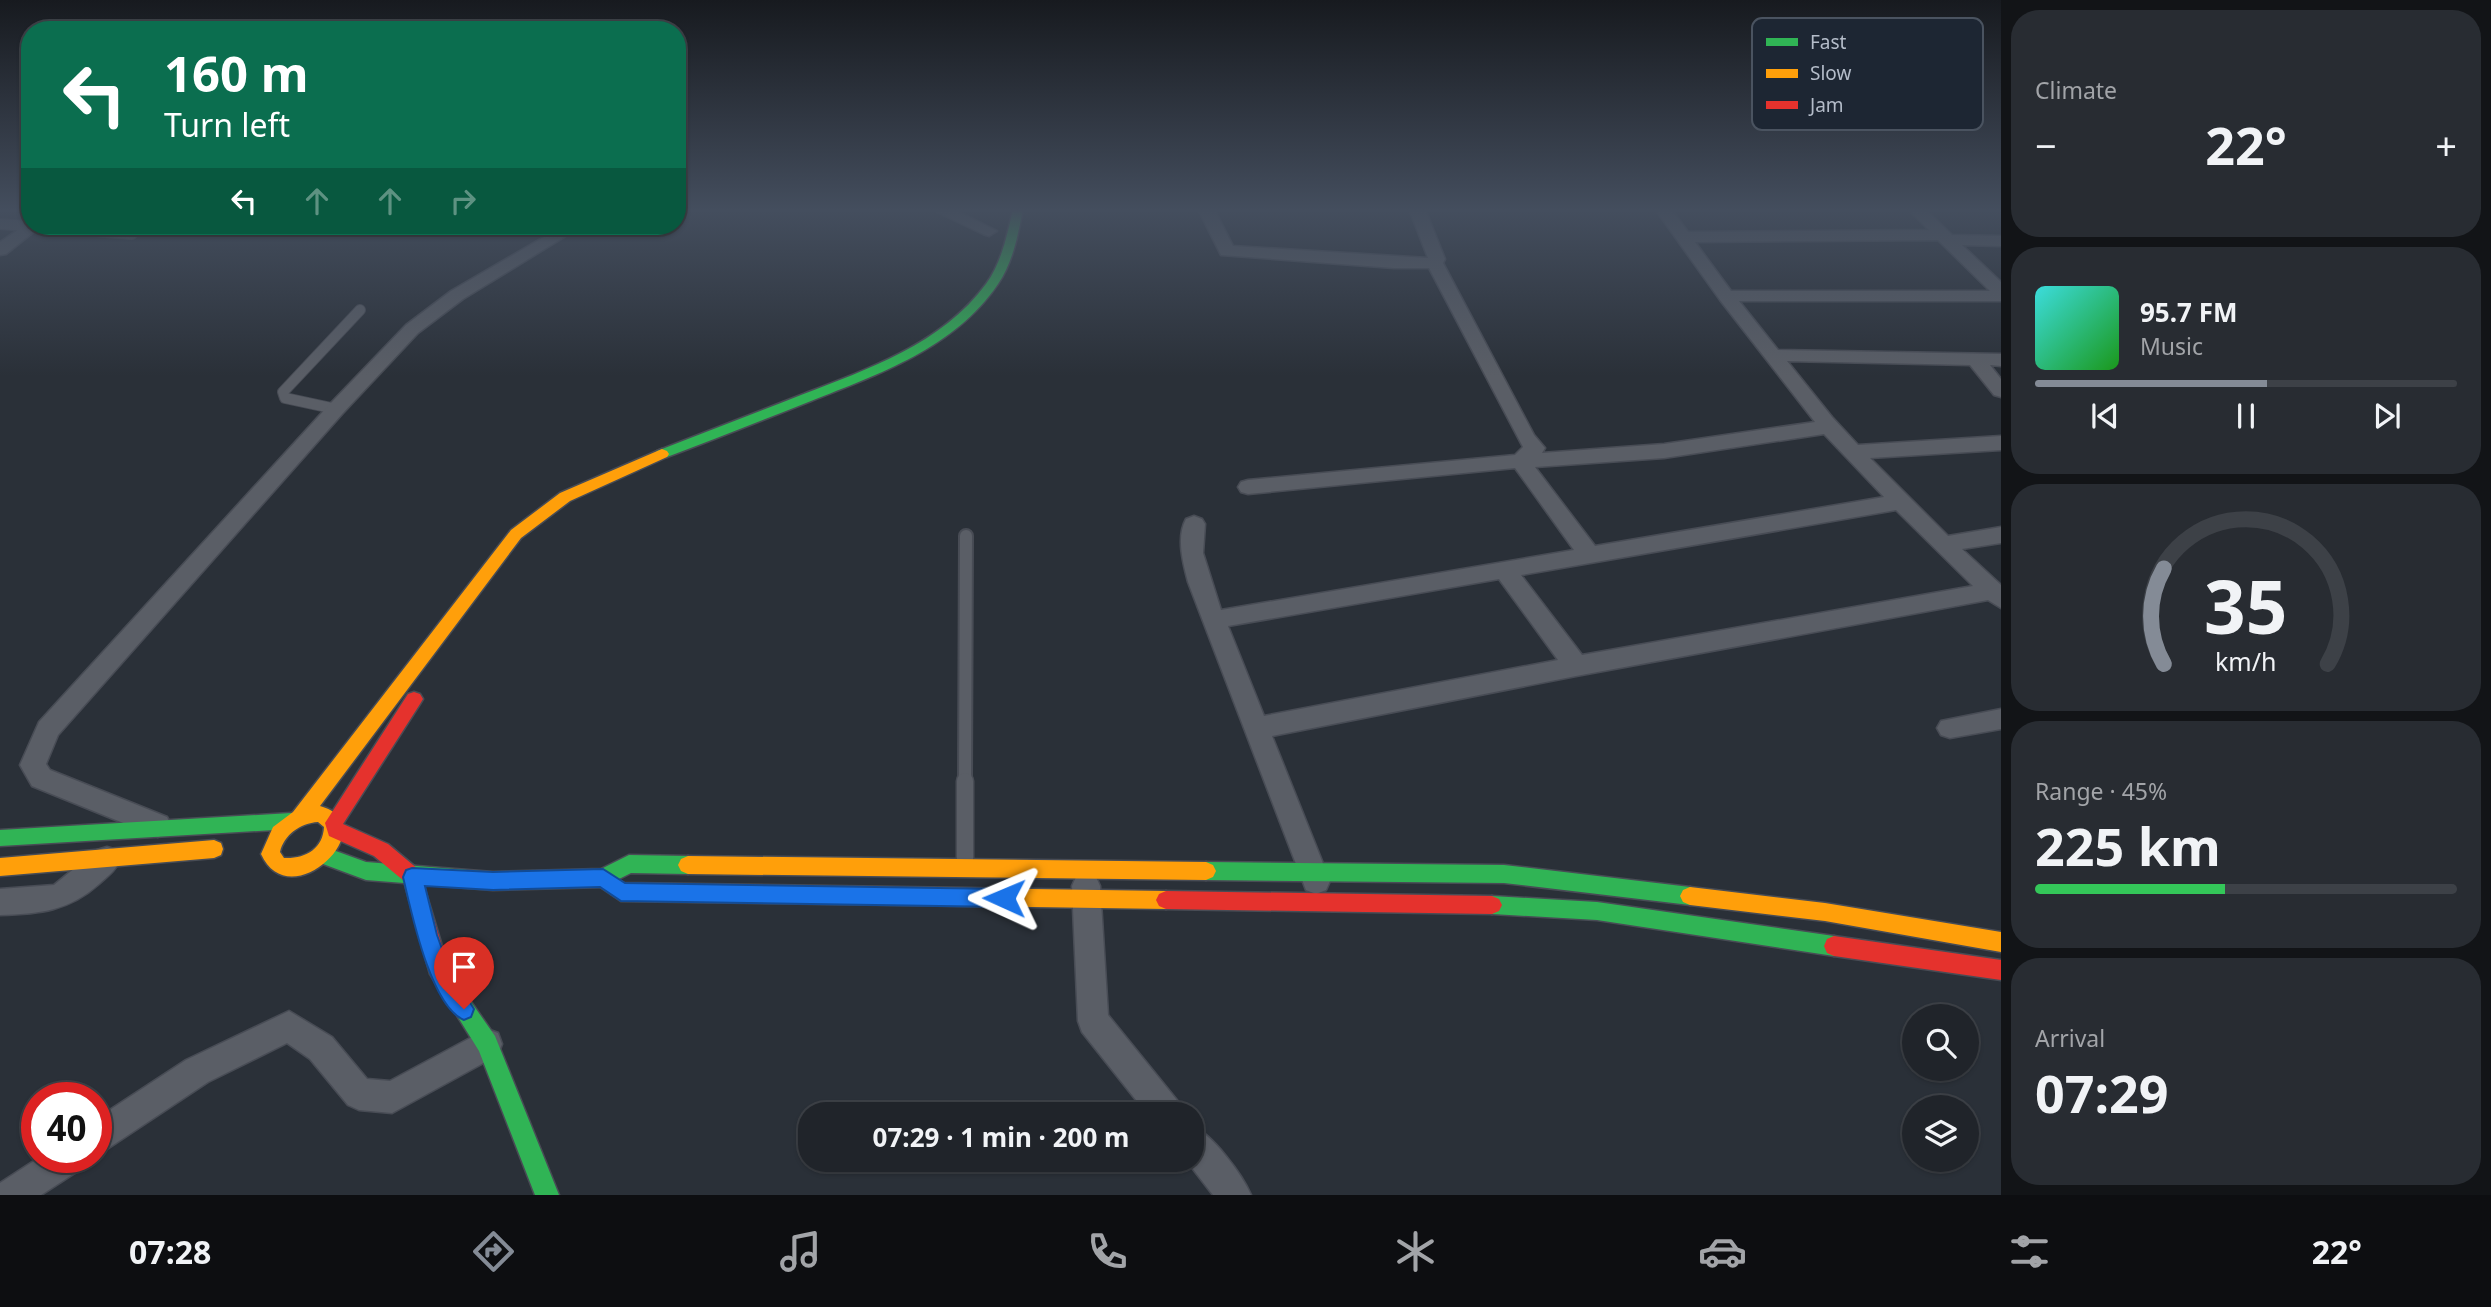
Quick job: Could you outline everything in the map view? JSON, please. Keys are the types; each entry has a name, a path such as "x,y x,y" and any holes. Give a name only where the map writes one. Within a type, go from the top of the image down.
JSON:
{"street":[{"path":"172,830 41,778 33,765 48,729 412,329 457,295 508,265"},
{"path":"1005,265 1001,275 961,320 924,347 822,391 579,488 547,506 516,534 296,819 265,846 273,861 288,869 299,868 322,855 334,839 335,827 451,642 541,528 554,517 588,498 933,353 969,325 1001,275 1007,265"},
{"path":"1436,265 1526,438 1535,448 1520,461"},
{"path":"1703,265 1827,427 1997,595"},
{"path":"1972,265 2001,294"},
{"path":"1726,296 2001,294"},
{"path":"1772,355 2001,360"},
{"path":"1975,359 2001,391"},
{"path":"1248,487 1520,461 1664,451 1827,427"},
{"path":"1854,452 2001,443"},
{"path":"1520,461 1589,555"},
{"path":"1213,620 1900,502"},
{"path":"1194,524 1192,553 1199,582 1325,904"},
{"path":"1944,544 2001,535"},
{"path":"1505,570 1576,666"},
{"path":"1258,728 1576,666 1997,595"},
{"path":"1950,728 2001,719"},
{"path":"0,838 172,830 296,819 321,814 335,827 381,850 412,877 426,935 440,974 487,1044 549,1193"},
{"path":"0,867 236,848"},
{"path":"322,855 366,871 412,877 493,881 603,878 629,864 965,868 1085,885 1325,904 1514,905 1597,911 2001,970"},
{"path":"0,902 49,901 66,895 107,859"},
{"path":"603,878 621,892 1085,885 1313,873 1504,874 1556,878 1825,912 2001,942"},
{"path":"1085,885 1093,1021 1158,1102"},
{"path":"112,1127 197,1071 289,1026 321,1048 359,1094 392,1097 487,1044"},
{"path":"1204,1157 1234,1195"},
{"path":"11,1195 45,1173"}],"lane":[{"path":"336,410 285,398 283,391 360,310"},
{"path":"965,868 966,536"}],"traffic: fast":[{"path":"662,454 774,411 915,351 945,332 971,310 993,282 1001,265"},
{"path":"0,838 291,821"},
{"path":"322,855 366,871 493,881 603,878 629,864 688,865"},
{"path":"1206,871 1504,874 1690,896"},
{"path":"1492,905 1597,911 1834,946"},
{"path":"453,993 487,1044 547,1195"}],"traffic: slow":[{"path":"301,816 516,534 565,497 662,454"},
{"path":"312,814 321,814 334,823 333,834 325,851 310,862 290,867 279,866 270,854 275,839 290,823 312,814"},
{"path":"0,867 214,849"},
{"path":"688,865 1206,871"},
{"path":"603,878 621,892 1166,900"},
{"path":"1690,896 1825,912 2001,942"}],"traffic: jam":[{"path":"334,823 414,699"},
{"path":"336,830 381,850 412,876 440,974 453,993"},
{"path":"1166,900 1492,905"},
{"path":"1834,946 2001,970"}],"route":[{"path":"464,1009 440,974 426,935 412,877 493,881 603,878 621,892 1004,898"}]}
